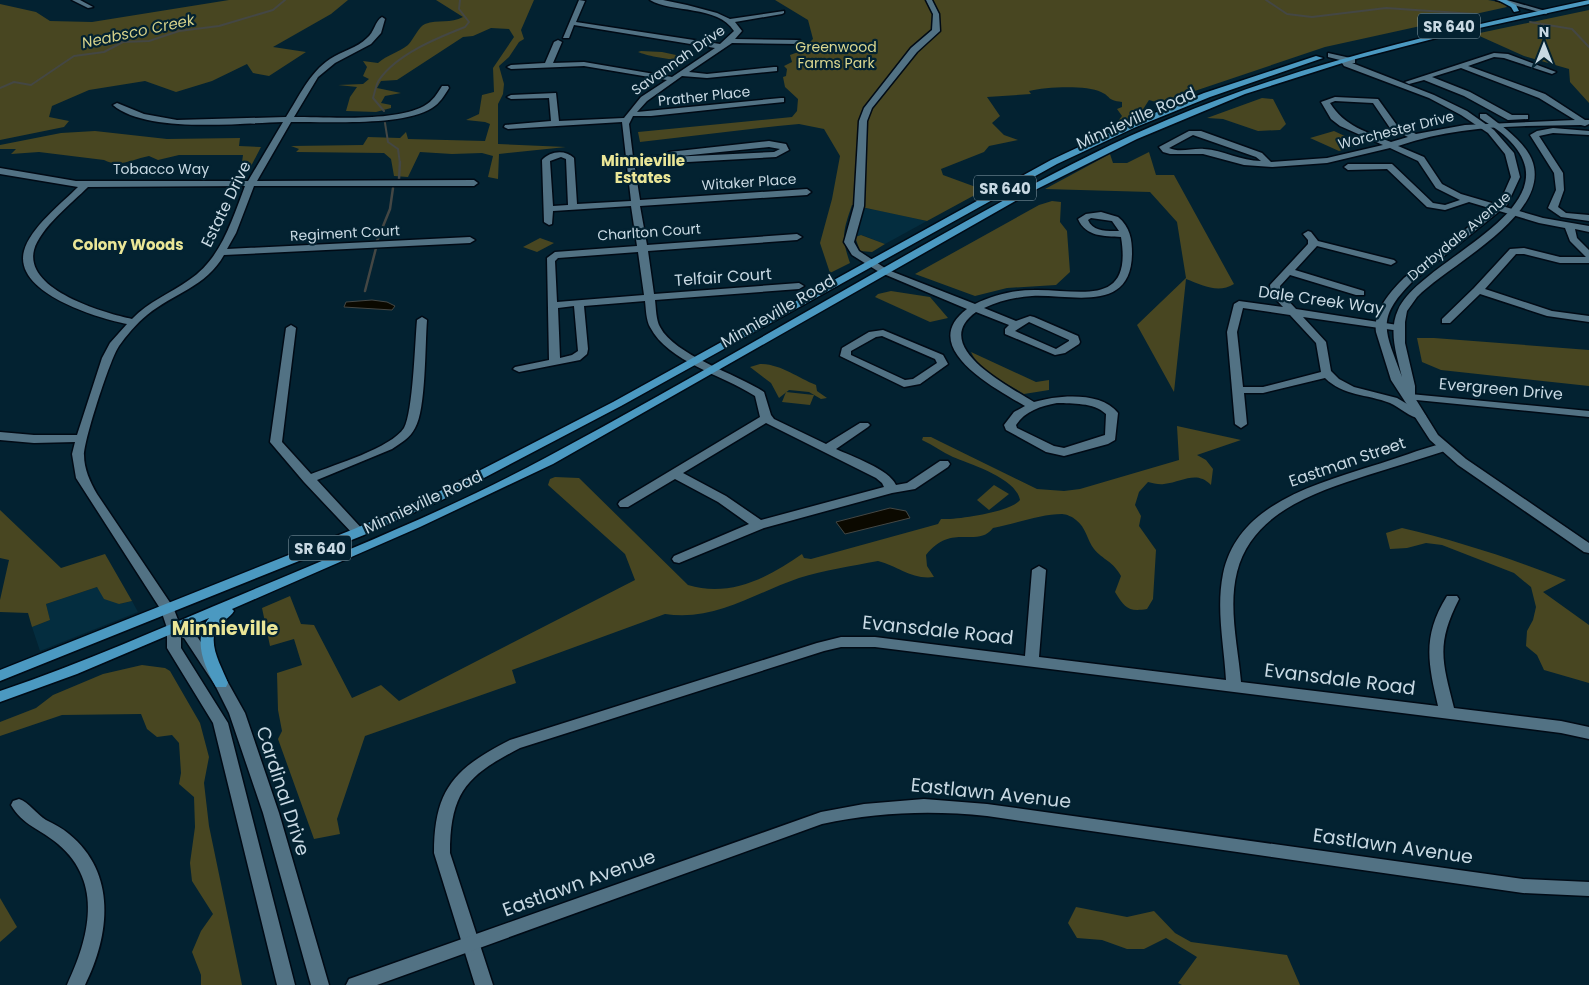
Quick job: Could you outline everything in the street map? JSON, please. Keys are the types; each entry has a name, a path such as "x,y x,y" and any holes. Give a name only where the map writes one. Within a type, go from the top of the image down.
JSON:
{"main road":[{"path":"1500,0 1514,6 1516,11"},
{"name":"Minnieville Road","path":"0,676 359,532 500,466 696,360 1030,174 1103,138 1215,92 1331,55 1410,34 1567,0"},
{"name":"Minnieville Road","path":"0,697 174,628 386,538 549,461 1030,189 1110,147 1209,105 1343,59 1589,2"},
{"path":"221,683 206,646 209,628 220,616 264,590"}],"street":[{"path":"74,0 90,7"},
{"name":"Savannah Drive","path":"654,0 713,14 731,21 736,25 738,31 730,41 644,99 628,117 624,130 652,322 658,334 668,343 760,394 766,418"},
{"path":"929,0 937,20 936,31 914,50 868,108 864,121 859,206 849,242 855,253 869,264 884,272 1016,324 1024,320 1034,320 1068,334 1074,338 1075,342 1061,352 1052,351 1010,334 1010,329 1016,324"},
{"path":"1500,0 1533,7 1546,12"},
{"path":"566,36 582,1"},
{"path":"731,21 782,12"},
{"name":"Estate Drive","path":"168,610 82,478 78,465 81,438 107,358 121,336 133,322 156,304 206,273 222,252 251,184 319,71 368,42 377,33 382,19"},
{"path":"572,23 722,46"},
{"path":"730,41 797,42"},
{"path":"548,65 558,42"},
{"name":"Darbydale Avenue","path":"1331,55 1409,82 1464,105 1498,126 1522,151 1532,175 1526,198 1514,214 1415,293 1402,311 1400,344 1410,380 1410,397"},
{"path":"1409,82 1492,55 1500,55 1552,72"},
{"name":"Darbydale Avenue","path":"1343,59 1347,64 1443,102 1485,126 1509,153 1516,170 1510,194 1498,208 1408,280 1386,305 1380,325 1397,380 1410,397 1427,428 1444,448 1589,549"},
{"path":"511,67 591,64 672,79"},
{"path":"1460,65 1534,94 1574,114 1587,124"},
{"path":"680,74 701,76 774,69"},
{"path":"1424,77 1467,94 1512,118 1574,114"},
{"path":"117,105 142,116 177,122 402,116 433,105 441,98 445,88"},
{"path":"511,97 553,95 555,124"},
{"path":"1415,137 1393,126 1375,101 1332,99 1325,102 1334,116 1343,124 1421,159 1439,186 1468,199 1514,214 1569,226 1589,228"},
{"name":"Prather Place","path":"508,127 628,117 782,100"},
{"name":"Worchester Drive","path":"1269,164 1259,155 1202,133 1192,133 1163,147 1171,152 1208,152 1240,162 1269,164 1339,159 1446,129 1485,126 1587,124"},
{"path":"1589,134 1568,131 1539,132 1534,135 1549,153 1559,175 1560,190 1553,208 1564,215 1589,218"},
{"path":"628,160 665,158 670,160 776,154 783,152 785,148 780,145 769,144 669,155 665,158"},
{"path":"549,222 546,160 558,155 570,158 573,207"},
{"path":"1348,167 1389,166 1433,206 1452,208 1468,199"},
{"name":"Tobacco Way","path":"0,171 28,174 55,182 86,184 474,183"},
{"path":"86,184 41,232 29,251 28,268 37,281 59,296 111,317 133,322"},
{"name":"Witaker Place","path":"548,209 807,192"},
{"path":"1569,226 1573,239 1589,255"},
{"path":"1033,406 1012,421 1011,427 1017,434 1050,449 1068,451 1104,441 1111,437 1112,413 1102,406 1057,400 1033,406 974,368 962,357 956,341 956,333 961,320 975,308 994,299 1016,294 1093,295 1107,291 1122,278 1126,271 1126,234"},
{"path":"1308,234 1314,243 1391,262"},
{"name":"Charlton Court","path":"555,362 550,260 552,257 564,253 797,236"},
{"name":"Regiment Court","path":"222,252 470,240"},
{"path":"1314,243 1274,289 1290,312 1323,346 1325,352 1324,364 1328,374 1350,388 1394,400 1420,416"},
{"path":"1446,321 1514,251 1524,251 1560,260 1589,260"},
{"path":"1288,271 1360,293"},
{"name":"Telfair Court","path":"648,298 799,286"},
{"path":"1478,290 1551,314 1589,319"},
{"path":"552,305 648,298"},
{"path":"519,369 576,358 583,352 579,303"},
{"name":"Dale Creek Way","path":"1241,424 1232,332 1238,304 1400,328"},
{"path":"308,479 385,447 408,430 415,410 422,320"},
{"path":"291,328 275,434 280,448 359,532"},
{"path":"942,360 940,367 916,382 907,384 848,358 844,354 846,350 873,334 883,333 942,360 962,357"},
{"path":"1237,390 1263,390 1328,374"},
{"path":"1376,395 1390,391 1395,387 1397,380"},
{"name":"Evergreen Drive","path":"1410,397 1589,414"},
{"path":"624,504 766,418 880,476 888,482 891,489"},
{"path":"826,449 864,425"},
{"path":"0,436 34,440 81,438"},
{"name":"Eastman Street","path":"1234,686 1228,603 1230,573 1244,540 1260,520 1284,503 1316,488 1444,448"},
{"path":"679,559 759,525 891,489 911,486 944,464"},
{"path":"675,474 722,499 759,525"},
{"path":"1032,660 1039,570"},
{"path":"1447,712 1433,644 1439,624 1452,599"},
{"path":"168,610 174,628 174,648 220,723 286,985"},
{"name":"Cardinal Drive","path":"174,628 188,635 221,683 247,739 272,813 320,985"},
{"name":"Evansdale Road","path":"484,985 444,860 441,834 443,816 458,782 494,754 515,744 822,646 856,641 876,642 1447,712 1561,727 1589,734"},
{"name":"Eastlawn Avenue","path":"355,985 821,818 856,809 892,805 922,804 963,807 1523,886 1589,889"},
{"path":"19,805 34,822 63,838 77,851 88,866 94,880 98,900 97,923 92,948 83,973 76,985"}],"shaded area":[{"path":"864,208 927,221 885,244 862,235 855,237"},
{"path":"372,300 387,302 395,306 392,310 344,307 346,302"},
{"path":"890,508 906,511 910,518 845,534 836,522"},
{"path":"97,587 119,604 132,601 138,612 40,651 32,627 50,620 46,604"}],"green space":[{"path":"229,0 348,0 331,14 273,47 306,52 269,76 253,73 247,64 212,81 176,92 145,81 89,90 52,106 49,117 69,121 64,127 0,140 0,4 36,12 50,21 92,22"},
{"path":"436,0 534,0 521,30 524,39 519,42 509,57 499,66 504,84 503,94 498,104 498,144 566,147 499,154 498,179 488,177 493,156 482,153 420,152 408,177 394,176 391,159 384,153 296,152 299,149 291,146 363,145 368,137 400,138 406,132 408,139 485,141 490,124 466,120 479,114 482,95 494,92 493,68 514,37 509,29 491,28 473,36 463,37 397,80 381,81 377,88 401,93 385,96 381,103 391,105 391,108 376,112 346,111 350,97 357,87 338,85 363,84 369,79 363,76 367,67 363,61 378,63 408,45 425,24 463,17"},
{"name":"Greenwood Farms Park","path":"775,0 1488,0 1504,3 1507,7 1325,47 1159,103 1149,100 1140,114 1120,122 1118,121 1122,116 1117,109 1122,107 1122,102 1111,99 1101,92 1086,88 1045,88 1029,91 1031,94 987,97 1000,116 992,123 1004,135 1018,140 989,146 984,152 941,169 943,175 984,190 927,221 852,205 844,234 845,247 850,263 830,273 820,243 832,199 840,156 824,129 799,124 640,142 638,132 792,117 797,111 798,99 785,87 783,77 786,76 787,69 784,66 792,62 790,55 801,51 813,39 808,20"},
{"path":"1589,10 1589,103 1570,82 1569,69 1524,56 1475,34"},
{"path":"638,52 662,52 690,58 680,60 664,58"},
{"path":"1262,98 1273,99 1286,124 1280,130 1258,131 1223,119 1207,118"},
{"path":"95,131 167,139 240,138 239,146 261,147 249,170 241,169 243,155 179,155 158,160 149,156 115,163 39,152 11,154 16,149 0,149 0,145 61,133"},
{"path":"1334,131 1349,138 1342,140 1354,146 1339,151 1310,138"},
{"path":"1149,152 1156,175 1174,175 1234,284 1228,287 1216,288 1204,286 1186,279 1174,392 1137,325 1186,278 1177,222 1150,192 1045,189 1110,154 1113,163 1127,163"},
{"path":"1052,201 1061,202 1060,222 1067,231 1070,272 1056,285 1007,288 975,296 915,274 1039,205"},
{"path":"861,235 885,244 872,252 860,251 855,237"},
{"path":"540,238 554,243 537,252 523,247"},
{"path":"891,291 930,297 948,318 930,322 875,297 878,294"},
{"path":"1417,338 1589,350 1589,386 1441,370 1422,362"},
{"path":"971,352 1036,382 1049,380 1049,390 1024,394 987,371"},
{"path":"760,364 775,366 816,385 817,391 827,398 821,399 809,392 789,390 779,398 771,383 750,367"},
{"path":"786,392 814,395 810,405 782,402"},
{"path":"1177,426 1241,440 1197,455 1206,460 1213,469 1211,485 1200,478 1189,478 1162,484 1148,482 1139,492 1135,505 1141,516 1139,526 1156,550 1153,599 1147,609 1131,609 1122,602 1115,592 1121,576 1118,571 1094,549 1084,530 1075,519 1062,514 1054,514 993,528 987,534 979,536 954,537 945,540 936,545 926,555 927,566 934,577 912,575 878,561 828,570 799,578 734,605 717,610 700,614 665,614 512,670 516,683 365,736 337,819 340,834 314,839 278,739 282,731 278,710 277,673 302,665 294,639 270,646 262,608 290,596 301,624 314,625 352,698 381,685 399,701 635,580 625,554 548,485 550,479 555,477 579,478 688,585 718,589 733,587 762,578 802,554 804,558 811,559 938,524 941,519 971,517 995,512 1020,500 1017,492 1002,479 949,455 922,440 923,437 931,437 1037,489 1064,491 1080,489 1179,460"},
{"path":"994,485 1009,494 989,510 977,500"},
{"path":"0,510 61,568 105,554 132,601 119,604 104,599 97,587 46,604 50,620 32,627 28,613 0,612 0,600 9,560 0,558"},
{"path":"1402,528 1485,551 1566,580 1543,592 1589,625 1589,683 1544,670 1537,655 1526,646 1527,631 1533,620 1536,607 1531,587 1514,573 1442,545 1426,543 1407,548 1390,549 1386,533"},
{"path":"142,665 165,668 170,671 200,723 209,757 204,783 209,826 242,985 201,985 201,975 192,952 201,931 213,914 192,881 190,863 195,827 194,797 179,784 181,773 179,743 172,735 157,737 147,729 141,714 62,715 0,736 0,722 36,708 53,695 103,674"},
{"path":"0,898 17,927 0,942"},
{"path":"1076,907 1127,917 1154,911 1175,933 1191,942 1287,955 1300,985 1182,985 1178,983 1197,957 1166,938 1144,949 1127,949 1102,940 1077,938 1068,923"}],"waterway":[{"name":"Neabsco Creek","path":"0,88 14,82 31,85 74,56 104,52 123,42 149,41 179,31 219,26 273,10 285,0"},
{"path":"384,111 373,98 379,80 396,62 418,48 465,27 469,22 459,9 460,0"},
{"name":"Neabsco Creek","path":"1266,0 1287,14 1312,17 1386,8 1474,14"},
{"name":"Neabsco Creek","path":"1530,22 1572,29 1589,47"},
{"path":"385,123 388,142 398,149 400,163"},
{"path":"399,179 400,163"},
{"path":"377,241 390,209 393,188"},
{"path":"365,291 376,248"}],"district":[{"name":"Minnieville Estates","path":"643,168"},
{"name":"Colony Woods","path":"128,244"},
{"name":"Minnieville","path":"225,628"}]}
